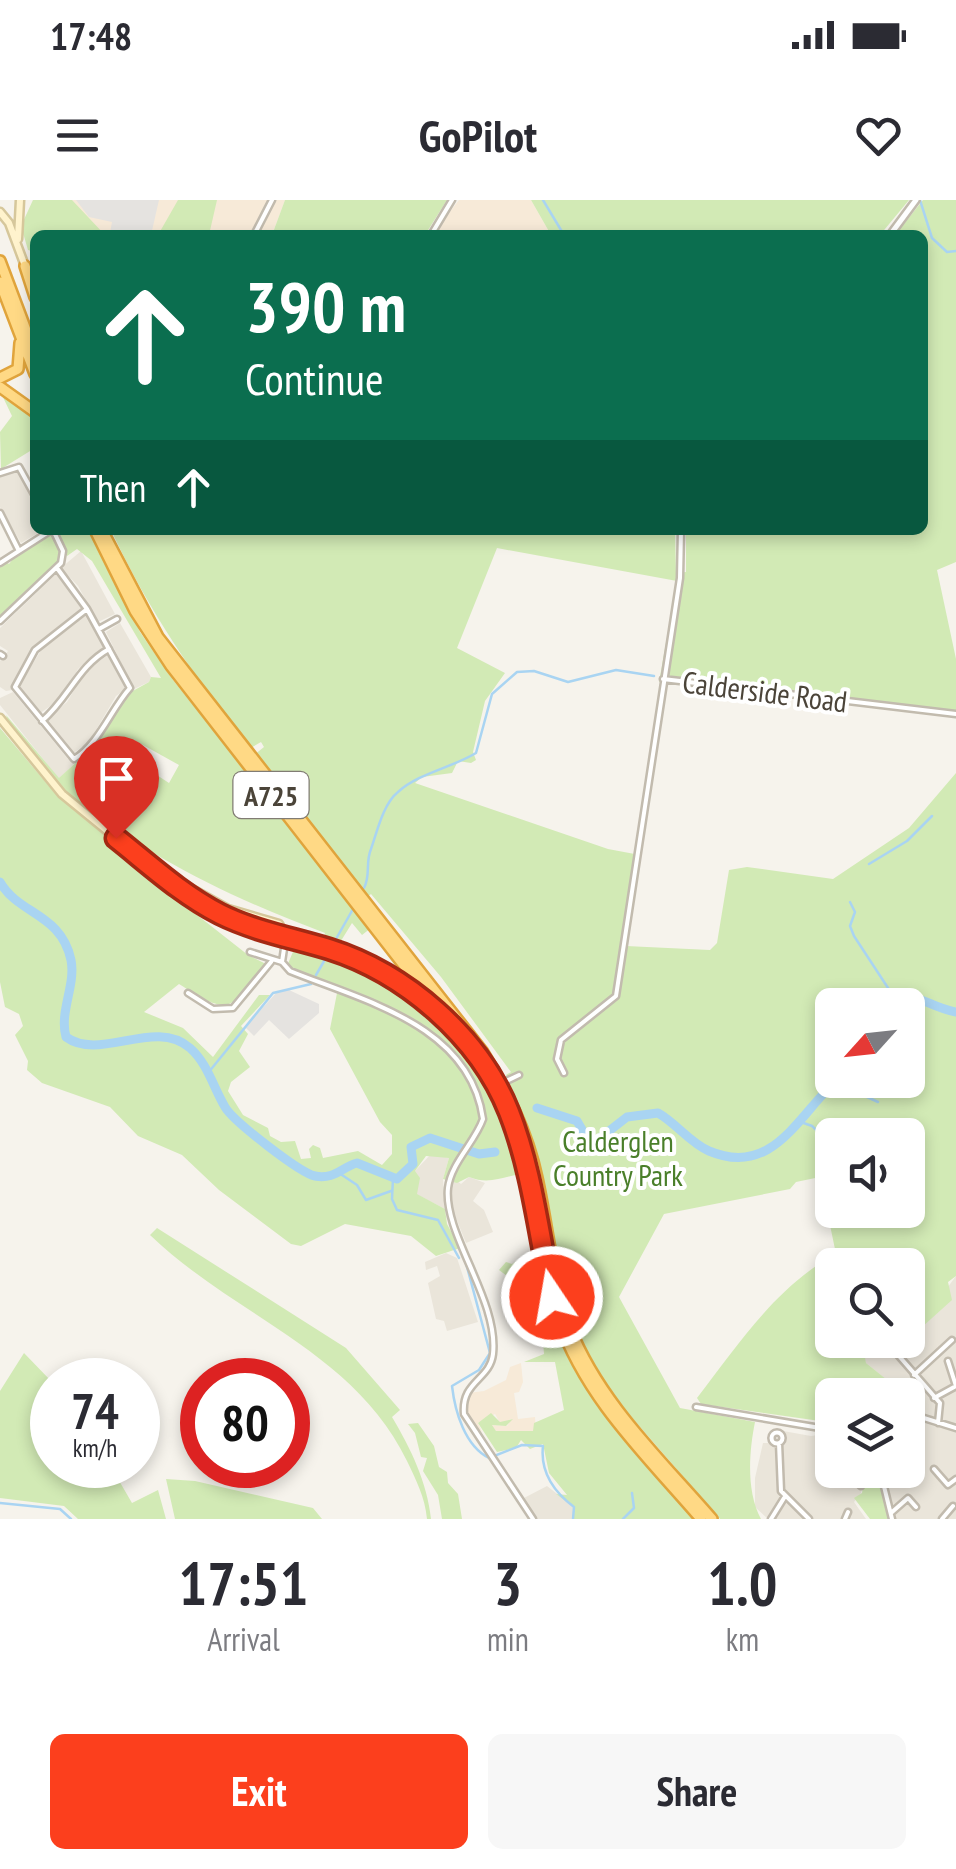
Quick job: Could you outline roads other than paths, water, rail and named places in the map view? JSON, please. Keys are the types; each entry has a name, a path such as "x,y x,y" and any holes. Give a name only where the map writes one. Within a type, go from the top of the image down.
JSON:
{"highway":[{"path":"0,262 30,341"},
{"path":"0,282 30,361"},
{"path":"0,378 20,365 20,334"},
{"path":"0,386 30,408"},
{"name":"A725","path":"100,535 134,611 171,666 469,1046 500,1092 520,1142 552,1297 574,1356 604,1406 701,1519"},
{"name":"A725","path":"101,535 158,637 482,1051 502,1083 530,1152 558,1290 575,1340 609,1398 712,1519"},
{"path":"286,938 330,949 400,982 469,1046"}],"main road":[{"path":"2,213 12,216 21,203"},
{"path":"18,246 16,227 21,203"},
{"path":"2,213 30,268"},
{"path":"0,718 62,794 183,893 224,916 286,938"}],"street":[{"path":"257,230 272,200"},
{"path":"434,230 452,200"},
{"path":"894,230 916,200"},
{"path":"0,473 19,467 30,487"},
{"path":"0,513 18,548"},
{"path":"0,564 18,548 43,535"},
{"path":"0,621 57,568 64,551 55,535"},
{"name":"Calderside Road","path":"681,535 680,578 663,679 956,714"},
{"path":"57,568 87,609 130,688 119,697 92,744 71,758 16,692 17,682 35,650 87,609"},
{"path":"98,630 117,619"},
{"path":"42,722 60,706 83,668 109,649"},
{"path":"564,1073 557,1059 561,1040 616,996 663,679"},
{"path":"282,962 286,938"},
{"path":"250,952 384,1007 440,1039 481,1107 483,1119 449,1181 447,1194 451,1218 481,1289 492,1345 490,1363 464,1397 466,1421 533,1519"},
{"path":"188,992 213,1009 233,1008 271,962"},
{"path":"502,1083 519,1075"},
{"path":"914,1375 952,1340"},
{"path":"899,1358 942,1409 938,1423"},
{"path":"934,1398 956,1386 948,1361"},
{"path":"696,1407 815,1427"},
{"path":"925,1419 956,1428"},
{"path":"771,1519 784,1498 778,1476 780,1444"},
{"path":"934,1469 948,1486 956,1479"},
{"path":"885,1488 891,1516"},
{"path":"784,1498 796,1504 809,1519"},
{"path":"891,1516 908,1498 916,1507"},
{"path":"942,1519 953,1506"},
{"path":"845,1519 848,1512"}],"waterway":[{"path":"543,200 561,230"},
{"path":"920,200 932,238 947,252 956,251"},
{"path":"364,888 369,854 388,804 406,785 476,753 492,694 517,672 534,671 568,682 616,670 654,676"},
{"path":"869,864 907,841 932,816"},
{"path":"0,882 18,902 49,923 66,945 72,969 66,1037 95,1045 144,1037 176,1040 201,1061 231,1114 267,1146 307,1173 327,1176 357,1163 397,1179 413,1164 411,1147 430,1138 479,1154 495,1152"},
{"path":"850,902 855,912 850,926 854,936 888,988"},
{"path":"332,946 353,909"},
{"path":"316,975 327,956"},
{"path":"208,1073 273,993 311,984"},
{"path":"925,1002 956,1012"},
{"path":"537,1108 577,1121 591,1145 627,1117 658,1113 709,1151 731,1157 767,1150 820,1098"},
{"path":"869,1098 878,1102"},
{"path":"798,1121 815,1129"},
{"path":"339,1173 357,1185 366,1200 391,1191"},
{"path":"393,1178 392,1199 397,1210 438,1220 459,1258"},
{"path":"466,1263 490,1353 479,1370 452,1386 463,1427 474,1445 489,1458 522,1445 543,1446 546,1473 560,1495 574,1507 573,1519"},
{"path":"623,1519 634,1508 632,1493"},
{"path":"0,1503 60,1509 71,1519"}],"park label":[{"name":"Calderglen Country Park","path":"618,1157"}]}
